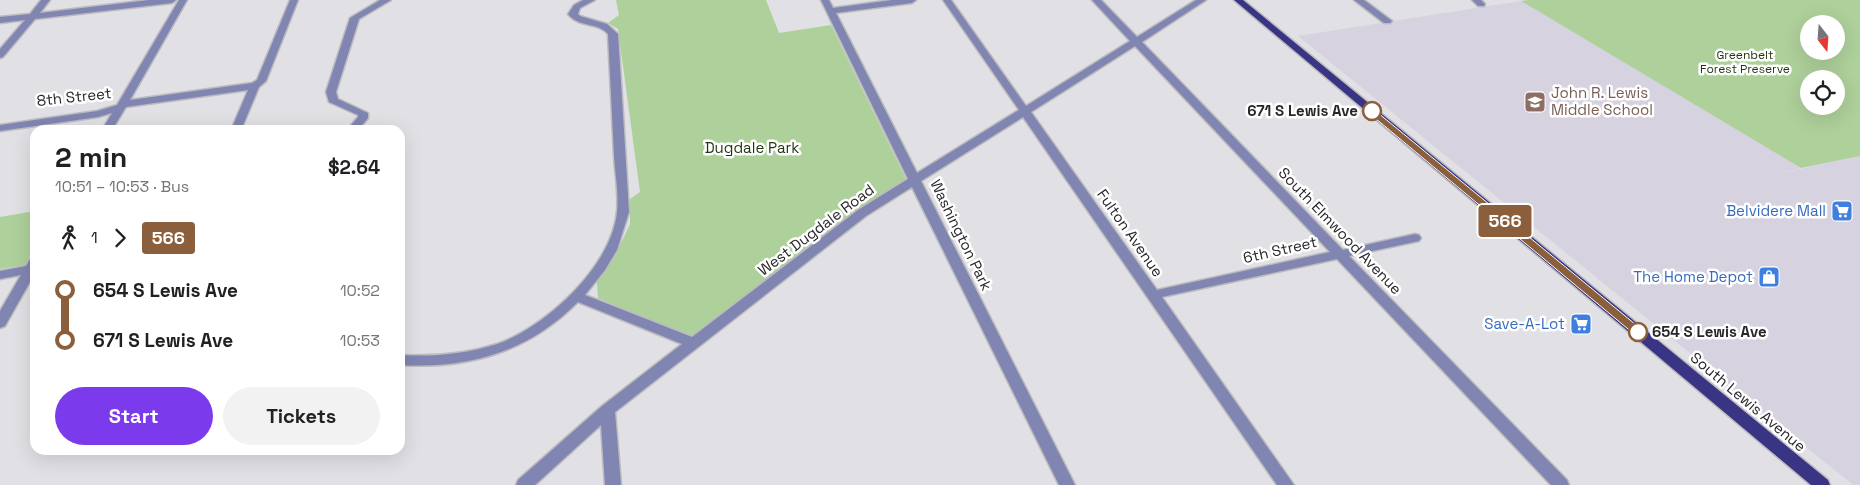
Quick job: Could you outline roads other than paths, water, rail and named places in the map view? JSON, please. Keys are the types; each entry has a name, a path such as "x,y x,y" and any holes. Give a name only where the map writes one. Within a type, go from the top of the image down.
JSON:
{"main road":[{"name":"South Lewis Avenue","path":"1238,0 1822,485"}],"street":[{"path":"0,55 46,0"},
{"path":"0,20 172,0"},
{"path":"109,125 184,0"},
{"path":"238,125 255,86 260,81 294,0"},
{"path":"357,125 363,118 362,113 341,106 333,100 331,92 355,18 372,6 387,0"},
{"path":"405,360 425,361 491,351 516,341 537,328 575,296 608,257 619,232 624,212 613,34 610,28 580,21 573,14 574,9 579,4 591,0"},
{"path":"828,5 912,0"},
{"name":"Fulton Avenue","path":"947,0 1286,485"},
{"name":"South Elmwood Avenue","path":"1096,0 1561,485"},
{"name":"West Dugdale Road","path":"524,485 607,410 862,212 1202,0"},
{"path":"1358,0 1387,21"},
{"name":"Washington Park","path":"828,5 1067,485"},
{"name":"8th Street","path":"0,120 121,106 255,86"},
{"name":"8th Street","path":"0,128 98,114 121,106"},
{"name":"6th Street","path":"1153,296 1415,238"},
{"path":"0,274 30,267"},
{"path":"0,323 30,271"},
{"path":"575,296 693,343"},
{"path":"607,410 613,485"}],"place":[{"name":"John R. Lewis Middle School","path":"1535,102"},
{"name":"671 S Lewis Ave","path":"1372,111"},
{"name":"Belvidere Mall","path":"1842,211"},
{"name":"The Home Depot","path":"1769,277"},
{"name":"Save-A-Lot","path":"1581,324"},
{"name":"654 S Lewis Ave","path":"1638,332"}],"park label":[{"name":"Greenbelt Forest Preserve","path":"1745,62"},
{"name":"Dugdale Park","path":"752,148"}]}
